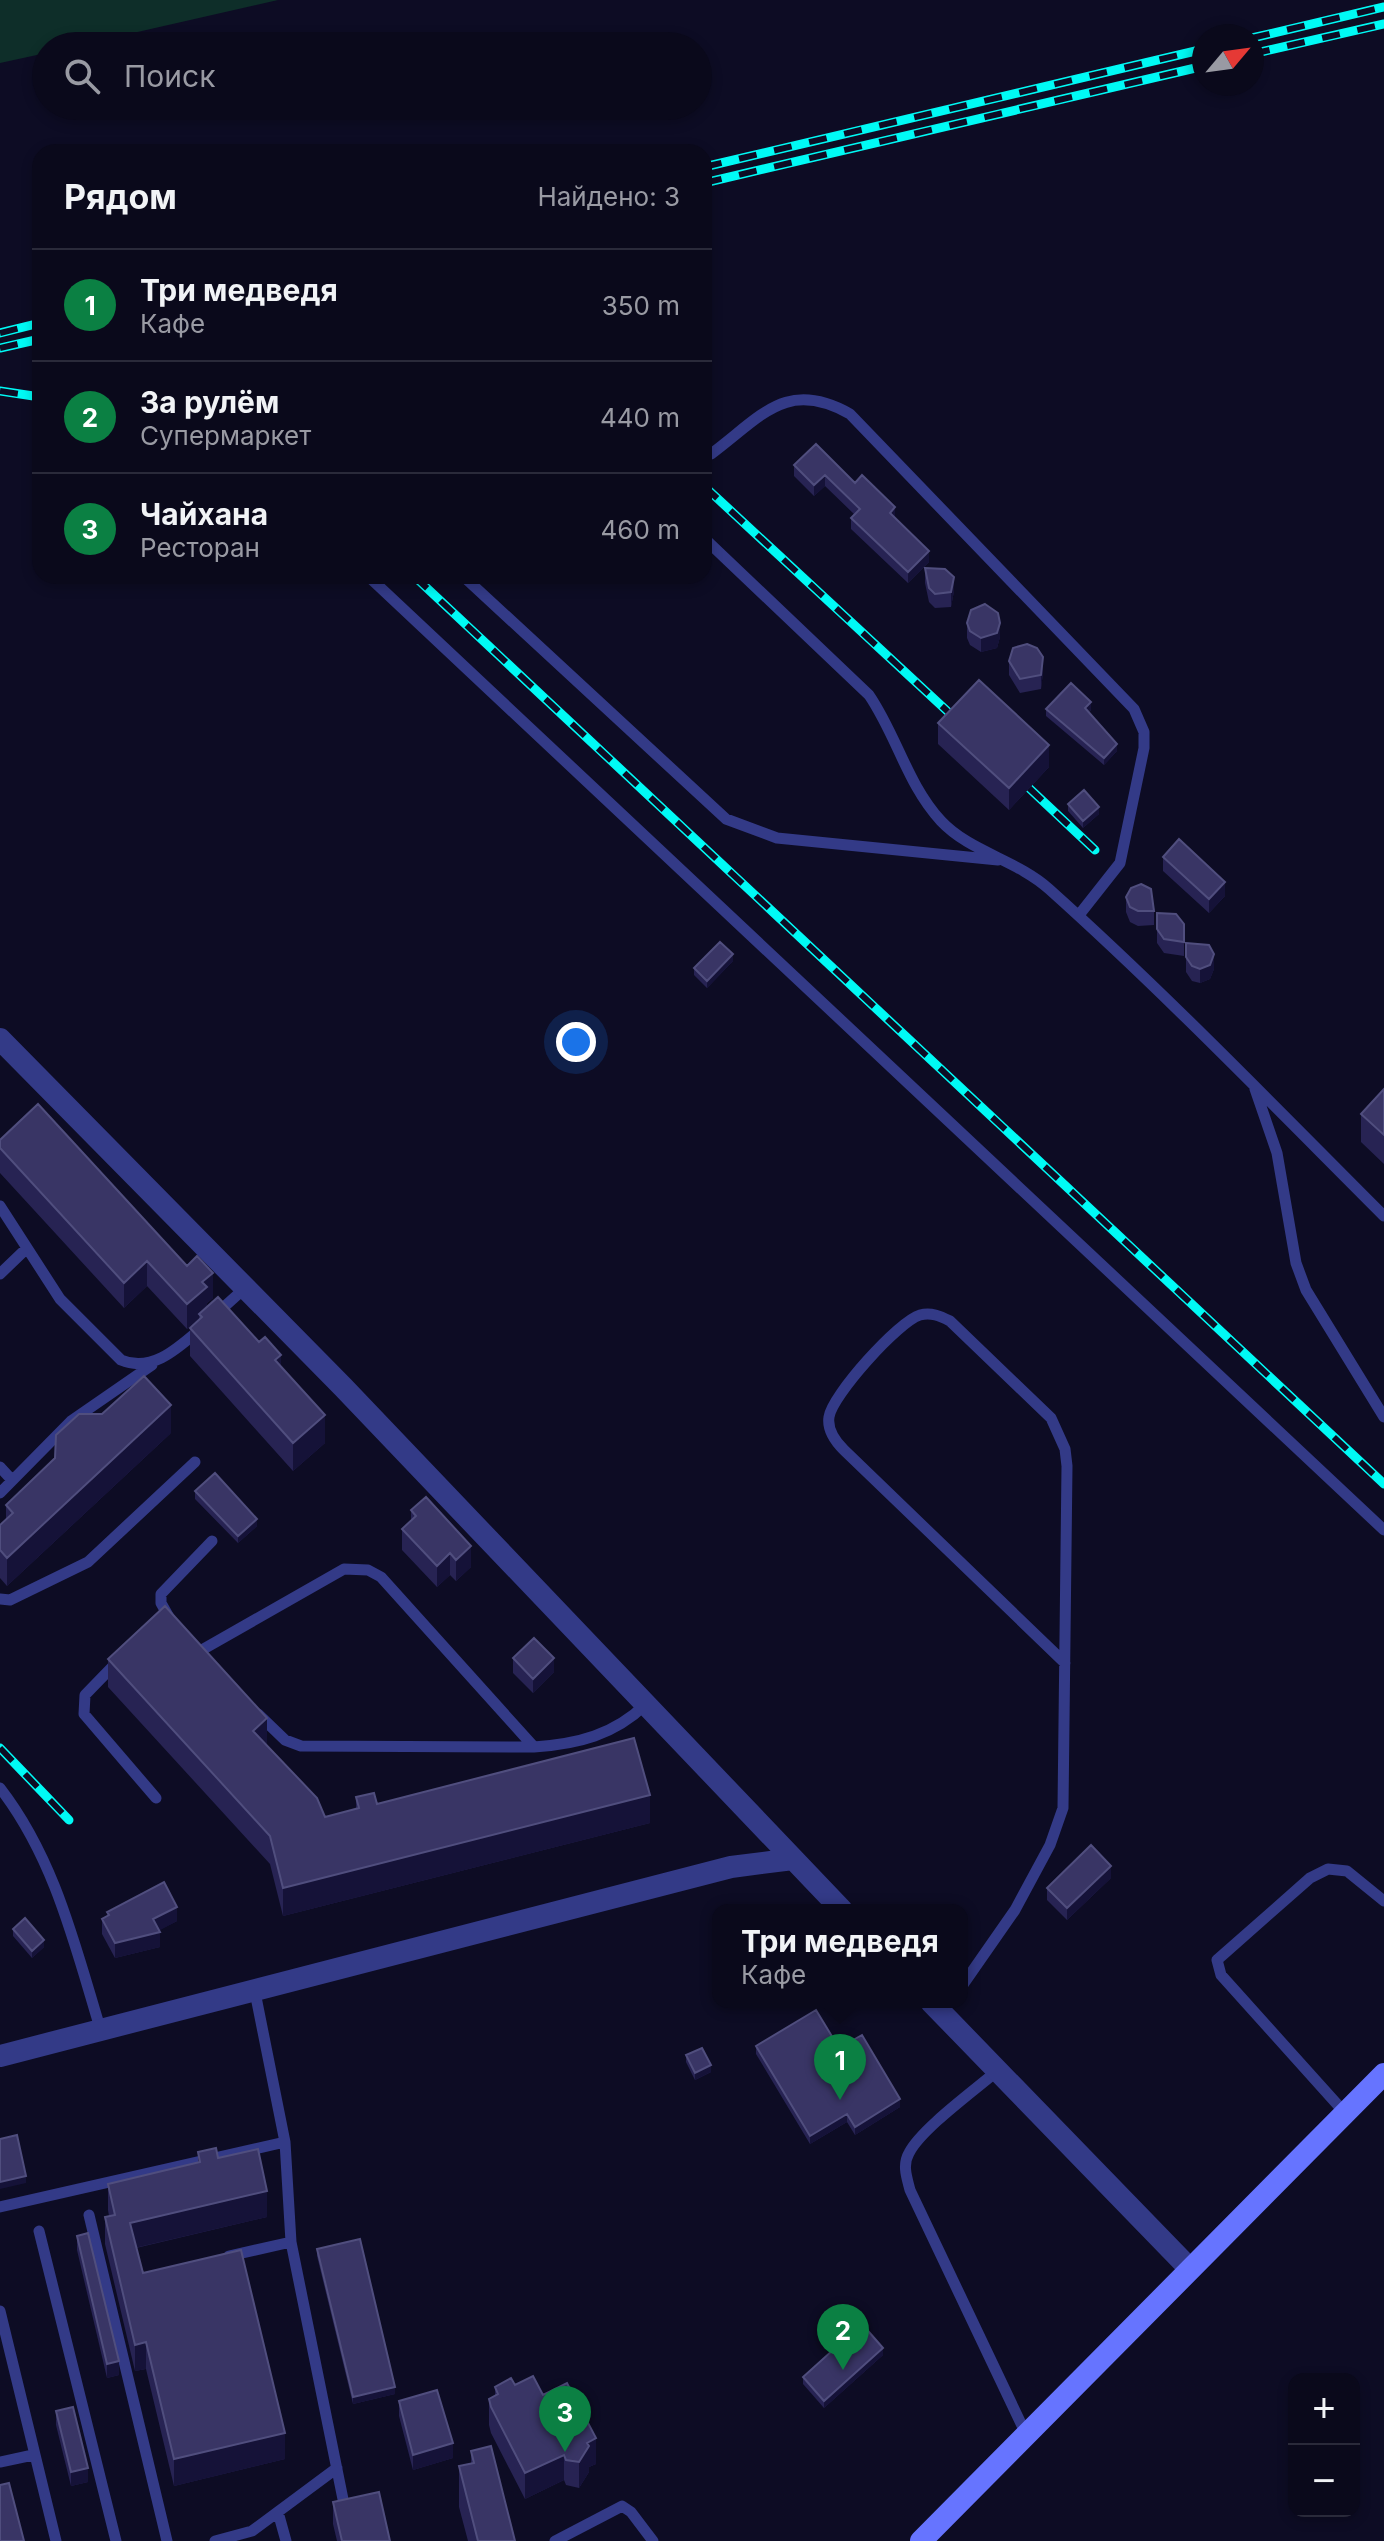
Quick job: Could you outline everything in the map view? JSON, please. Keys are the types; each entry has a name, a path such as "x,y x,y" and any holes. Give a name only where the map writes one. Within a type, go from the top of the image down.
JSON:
{"main road":[{"path":"921,2541 1384,2074"}],"street":[{"path":"0,1039 245,1288 836,1904"},
{"path":"1,2052 101,2031 255,1992 731,1867 793,1859"},
{"path":"943,2008 997,2071 1190,2269"}],"lane":[{"path":"712,453 776,405 790,400 818,399 850,414 960,524 1134,709 1144,732 1144,748 1125,849 1112,877 1079,915"},
{"path":"712,546 869,695 884,716 913,784 942,823 1043,884 1079,915 1384,1216"},
{"path":"377,584 1384,1530"},
{"path":"472,584 726,819 777,838 1003,860"},
{"path":"1253,1085 1277,1153 1296,1263 1306,1290 1384,1417"},
{"path":"0,1206 60,1299 113,1354 134,1366 162,1358"},
{"path":"0,1274 27,1248"},
{"path":"0,1493 71,1421 178,1349 245,1288"},
{"path":"968,1977 1015,1910 1058,1828 1063,1808 1065,1663 1067,1466 1057,1431 1042,1407 950,1321 937,1315 922,1314 897,1331 841,1393 829,1416 829,1427 844,1450 1065,1663"},
{"path":"0,1599 10,1600 88,1562 195,1462"},
{"path":"0,1467 11,1479"},
{"path":"210,1662 167,1615 161,1603 164,1588 212,1541"},
{"path":"191,1642 344,1569 368,1570 381,1577 534,1747"},
{"path":"156,1625 167,1615"},
{"path":"123,1656 90,1686 82,1706 91,1726 156,1798"},
{"path":"253,1709 285,1740 301,1746 534,1747 565,1745 605,1734 627,1722 646,1704"},
{"path":"0,1788 26,1827 57,1889 101,2031"},
{"path":"1345,2113 1221,1975 1217,1960 1320,1872 1347,1871 1384,1901"},
{"path":"255,1992 285,2142 291,2242 346,2514"},
{"path":"997,2071 921,2137 908,2154 905,2170 910,2190 1026,2434"},
{"path":"0,2207 285,2142"},
{"path":"89,2215 167,2541"},
{"path":"39,2231 116,2541"},
{"path":"213,2259 291,2242"},
{"path":"0,2311 56,2541"},
{"path":"0,2462 33,2455"},
{"path":"215,2541 248,2536 337,2468"},
{"path":"555,2541 622,2506 631,2512 653,2541"},
{"path":"278,2512 286,2541"}],"green space":[{"path":"0,0 278,0 137,32 32,32 32,56 0,63"}],"building":[{"path":"816,444 855,483 862,475 895,507 890,513 929,551 908,572 851,518 860,509 825,475 814,485 794,465"},
{"path":"925,568 945,569 954,577 951,592 935,594 929,588"},
{"path":"985,604 998,613 1000,623 997,633 981,638 970,631 967,623 971,610"},
{"path":"1027,644 1037,648 1043,657 1041,675 1020,679 1009,661 1013,648"},
{"path":"979,680 1049,745 1009,788 938,723"},
{"path":"1071,683 1091,702 1085,708 1117,744 1104,758 1046,709"},
{"path":"1084,790 1099,807 1083,821 1068,804"},
{"path":"1179,839 1225,882 1209,899 1163,857"},
{"path":"1141,884 1151,889 1154,911 1138,911 1130,907 1126,897 1131,888"},
{"path":"1157,913 1176,914 1184,924 1184,942 1164,939 1157,929"},
{"path":"720,942 733,954 707,981 694,968"},
{"path":"1186,943 1209,945 1214,954 1210,965 1200,969 1192,966 1186,957"},
{"path":"1384,1089 1384,1135 1361,1114"},
{"path":"38,1104 187,1266 197,1256 213,1273 202,1282 207,1287 187,1304 147,1261 124,1283 0,1148 0,1140"},
{"path":"218,1297 259,1342 265,1337 281,1355 275,1360 325,1415 293,1443 190,1328 202,1317 199,1314"},
{"path":"144,1376 171,1405 7,1558 0,1550 0,1525 13,1513 6,1505 55,1458 56,1435 79,1414 102,1414"},
{"path":"215,1473 257,1519 238,1536 195,1491"},
{"path":"426,1497 471,1546 456,1560 450,1553 437,1566 402,1529 416,1516 411,1510"},
{"path":"165,1606 267,1718 253,1731 317,1798 325,1817 359,1808 356,1797 374,1793 377,1804 634,1738 650,1795 283,1888 270,1836 108,1659"},
{"path":"534,1638 554,1658 533,1679 513,1658"},
{"path":"1091,1845 1111,1866 1067,1908 1047,1888"},
{"path":"164,1882 177,1907 153,1919 160,1932 115,1943 102,1919 109,1915 107,1912"},
{"path":"25,1918 44,1940 32,1951 13,1929"},
{"path":"816,2010 839,2048 862,2035 900,2099 855,2127 847,2114 810,2136 756,2046"},
{"path":"702,2048 711,2065 695,2073 686,2055"},
{"path":"17,2135 26,2176 0,2182 0,2139"},
{"path":"216,2148 218,2158 258,2149 267,2191 130,2223 143,2273 241,2250 285,2433 174,2459 146,2342 135,2345 105,2217 115,2215 108,2184 200,2162 198,2152"},
{"path":"88,2233 119,2361 107,2364 77,2236"},
{"path":"360,2239 395,2387 353,2397 317,2249"},
{"path":"855,2316 883,2348 824,2401 803,2377 843,2341 836,2333"},
{"path":"533,2376 543,2395 567,2383 596,2438 587,2443 589,2446 579,2462 566,2460 564,2455 525,2473 489,2399 498,2394 495,2387 511,2378 515,2385"},
{"path":"437,2390 453,2443 413,2455 399,2401"},
{"path":"73,2407 88,2468 71,2472 56,2411"},
{"path":"491,2446 515,2541 478,2541 459,2466 474,2463 471,2451"},
{"path":"9,2483 24,2541 0,2541 0,2485"},
{"path":"379,2492 390,2541 342,2541 333,2502"}],"railway":[{"path":"1264,35 1384,7"},
{"path":"1264,51 1384,24"},
{"path":"712,165 1192,52"},
{"path":"712,181 1192,69"},
{"path":"0,333 32,325"},
{"path":"0,348 32,341"},
{"path":"0,391 32,396"},
{"path":"712,493 959,722"},
{"path":"423,584 1384,1484"},
{"path":"1029,788 1095,850"},
{"path":"0,1748 69,1820"}],"place":[{"name":"Три медведя","path":"840,2100"},
{"name":"За рулём","path":"843,2370"},
{"name":"Чайхана","path":"565,2452"}]}
